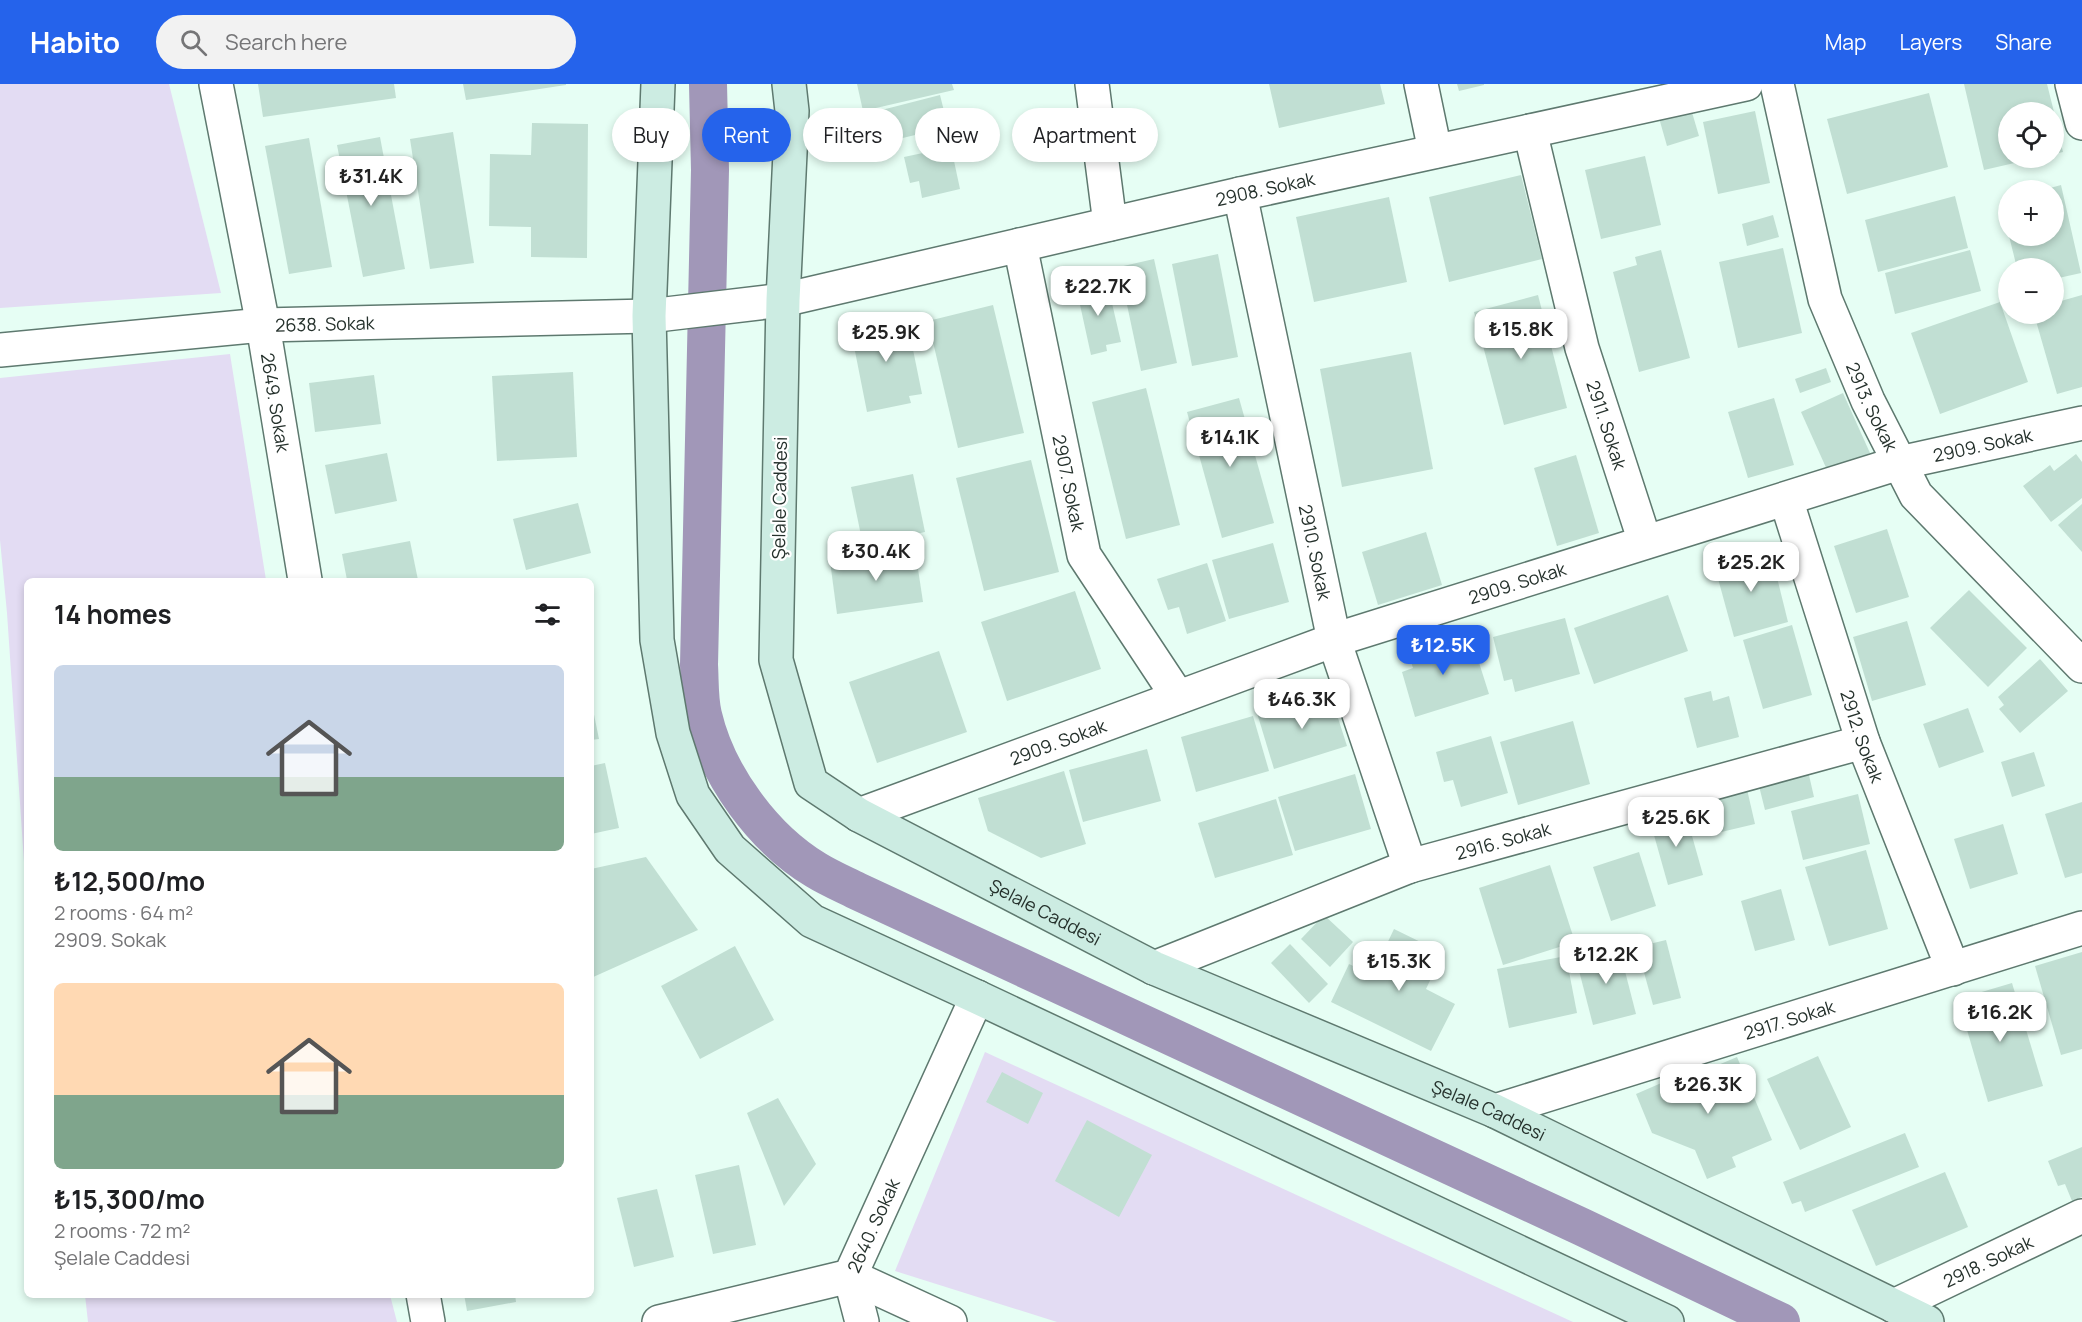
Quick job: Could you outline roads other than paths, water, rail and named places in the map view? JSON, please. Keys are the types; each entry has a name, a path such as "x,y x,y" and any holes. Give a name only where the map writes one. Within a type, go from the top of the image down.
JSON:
{"street":[{"name":"2649. Sokak","path":"216,84 263,325 305,578"},
{"path":"658,84 649,316 657,640 673,733 693,795 730,849 812,921 1667,1322"},
{"name":"Şelale Caddesi","path":"789,84 792,111 783,300 776,660 810,783 859,815 1154,968 1495,1111 1927,1322"},
{"path":"1092,84 1110,224"},
{"path":"1421,84 1435,152"},
{"name":"2908. Sokak","path":"783,300 1240,194 1746,84"},
{"name":"2913. Sokak","path":"1778,84 1825,299 1868,401 1899,463 1916,495 2082,666"},
{"path":"2072,84 2082,123"},
{"name":"2911. Sokak","path":"1530,131 1582,348 1645,543"},
{"name":"2910. Sokak","path":"1240,194 1334,640 1410,866"},
{"name":"2907. Sokak","path":"1020,245 1084,555 1178,697"},
{"name":"2638. Sokak","path":"0,350 263,325 649,316 783,300"},
{"name":"2909. Sokak","path":"859,815 1334,640 1899,463 2082,423"},
{"name":"2912. Sokak","path":"1786,499 1863,742 1953,969"},
{"name":"2916. Sokak","path":"1154,968 1410,866 1863,742"},
{"name":"2917. Sokak","path":"1495,1111 2082,928"},
{"name":"2640. Sokak","path":"659,1322 850,1276 977,997"},
{"name":"2918. Sokak","path":"1894,1306 2082,1216"},
{"path":"850,1276 862,1322"},
{"path":"850,1276 950,1322"},
{"path":"424,1298 428,1322"}],"waterway":[{"path":"708,84 710,170 700,696 703,715 719,760 731,782 761,823 797,857 836,881 1582,1227 1781,1322"}]}
